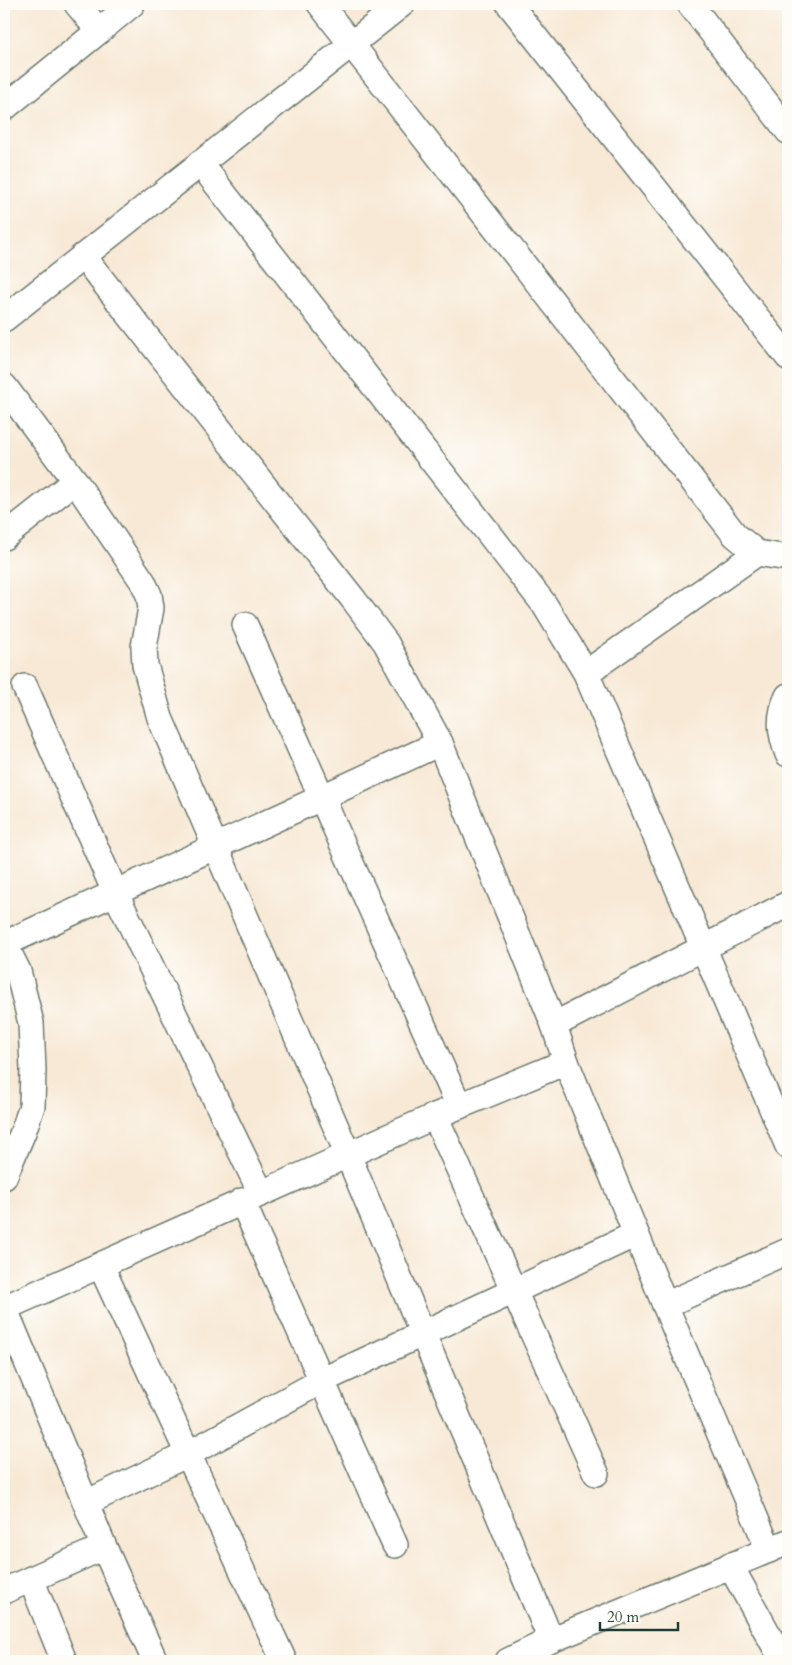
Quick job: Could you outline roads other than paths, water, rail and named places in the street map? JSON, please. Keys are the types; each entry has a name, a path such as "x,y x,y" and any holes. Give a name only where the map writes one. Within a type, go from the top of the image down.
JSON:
{"street":[{"path":"77,4 99,31"},
{"path":"4,108 132,4"},
{"path":"320,4 735,535 757,553 788,558"},
{"path":"4,319 402,4"},
{"path":"509,4 788,357"},
{"path":"690,4 788,131"},
{"path":"200,163 544,604 586,674 788,1146"},
{"path":"83,256 386,643 440,743 554,1025 566,1062 665,1305 778,1546 551,1640 513,1660"},
{"path":"4,386 75,481 143,582 149,595 151,608 144,647 145,665 160,718 348,1154 551,1640"},
{"path":"4,538 75,481"},
{"path":"586,674 757,553"},
{"path":"246,625 459,1106"},
{"path":"25,687 252,1197 323,1380 395,1545"},
{"path":"788,696 780,718 781,731 788,754"},
{"path":"4,1177 32,1106 33,1070 31,1023 18,971 4,943 440,743"},
{"path":"554,1025 788,904"},
{"path":"155,1661 104,1547 4,1308 348,1154 566,1062"},
{"path":"435,1116 596,1474"},
{"path":"86,1503 188,1454 323,1380 636,1234"},
{"path":"665,1305 788,1251"},
{"path":"101,1266 284,1661"},
{"path":"4,1591 104,1547"},
{"path":"730,1565 783,1661"},
{"path":"31,1579 64,1661"}]}
